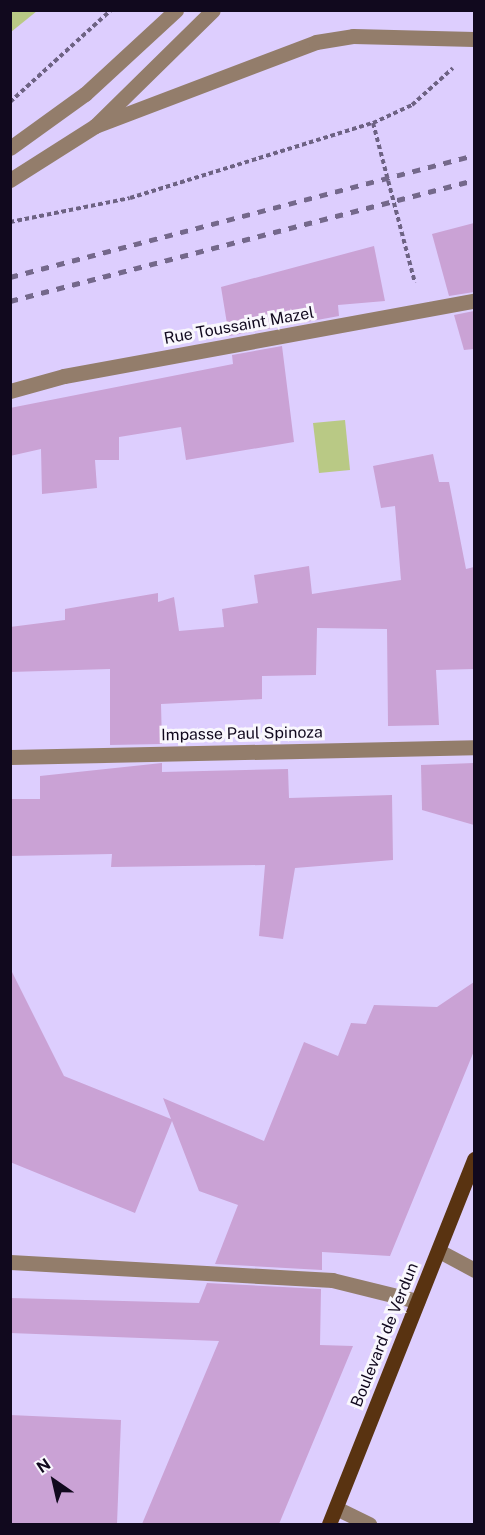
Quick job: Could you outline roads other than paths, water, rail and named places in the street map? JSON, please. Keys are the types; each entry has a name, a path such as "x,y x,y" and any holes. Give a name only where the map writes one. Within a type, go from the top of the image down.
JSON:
{"main road":[{"name":"Boulevard de Verdun","path":"329,1524 474,1159"}],"street":[{"path":"12,147 85,94 176,10"},
{"path":"95,126 213,10"},
{"path":"10,180 95,126 315,42 352,36 474,39"},
{"name":"Rue Toussaint Mazel","path":"10,391 64,376 474,301"},
{"name":"Impasse Paul Spinoza","path":"10,757 474,747"},
{"path":"439,1251 474,1270"},
{"path":"10,1262 332,1280 417,1301"},
{"path":"336,1508 369,1524"}],"railway":[{"path":"10,277 474,155"},
{"path":"10,301 474,180"}]}
